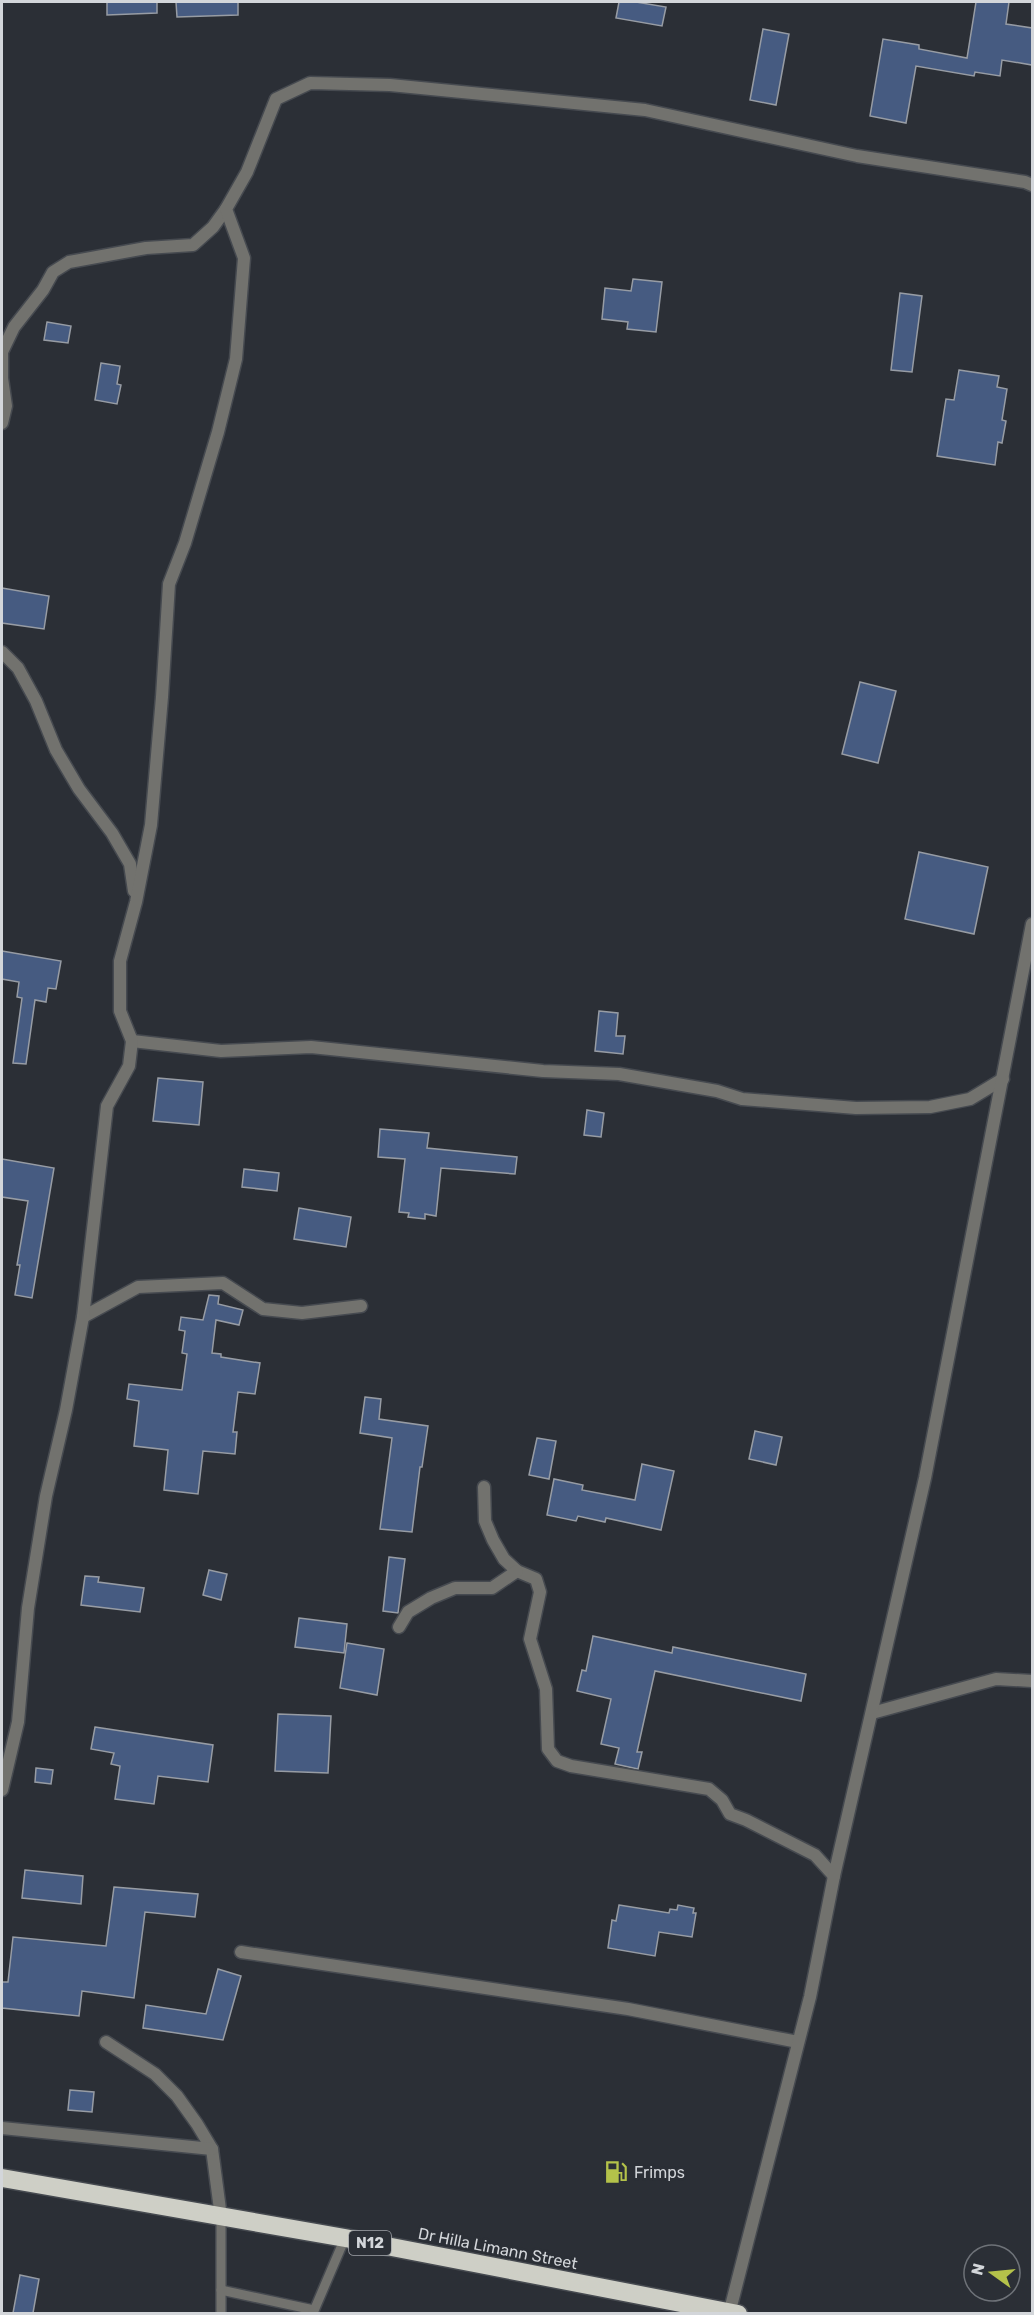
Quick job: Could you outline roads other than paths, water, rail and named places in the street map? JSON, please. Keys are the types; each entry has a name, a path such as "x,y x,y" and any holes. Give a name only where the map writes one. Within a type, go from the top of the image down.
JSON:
{"highway":[{"name":"Dr Hilla Limann Street","path":"2,2178 345,2238 732,2313"}],"street":[{"path":"2,423 6,406 2,378 2,352 14,327 43,290 53,272 69,262 146,248 192,244 213,227 226,209 247,172 276,99 310,83 390,85 645,110 857,156 1032,185"},
{"path":"2,1790 18,1722 28,1608 46,1496 66,1410 83,1317 107,1106 129,1066 132,1041 120,1011 120,961 136,902 151,825 169,584 218,432 236,359 243,258 226,209"},
{"path":"2,652 18,668 36,701 56,750 79,789 112,833 130,864 136,902"},
{"path":"732,2313 810,1997 834,1876 925,1478 1032,924"},
{"path":"132,1041 221,1051 311,1047 543,1071 619,1074 717,1091 742,1099 856,1108 930,1107 970,1099 1003,1079"},
{"path":"83,1317 138,1287 223,1283 263,1309 302,1313 361,1306"},
{"path":"484,1487 485,1521 492,1540 504,1558 517,1571 536,1579 540,1592 530,1639 546,1689 548,1749 557,1761 571,1766 709,1789 722,1800 730,1815 746,1820 815,1855 834,1876"},
{"path":"399,1628 408,1612 431,1598 455,1588 492,1587 517,1571"},
{"path":"872,1713 996,1679 1032,1681"},
{"path":"241,1952 628,2009 798,2042"},
{"path":"106,2042 154,2074 177,2096 212,2149 221,2217"},
{"path":"2,2128 212,2149"}],"lane":[{"path":"221,2217 221,2313"},
{"path":"221,2290 314,2312 345,2238"}],"place":[{"name":"Frimps","path":"616,2172"}]}
